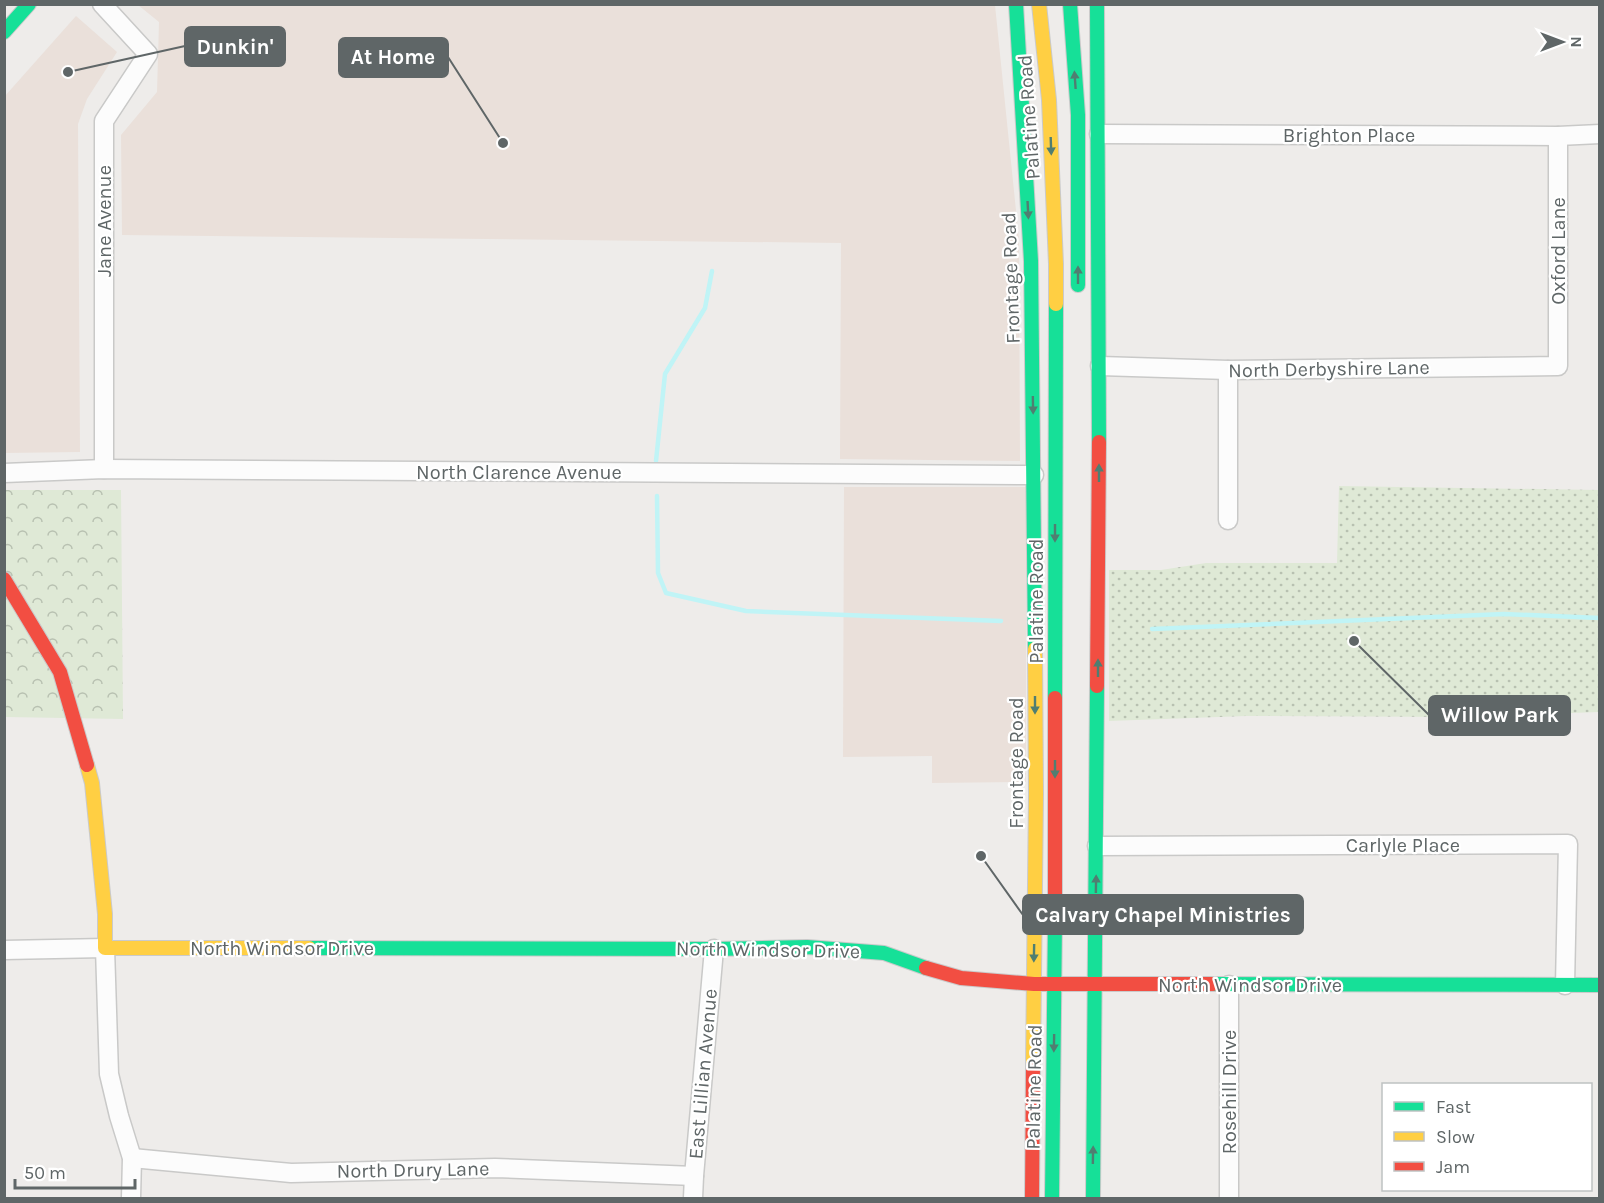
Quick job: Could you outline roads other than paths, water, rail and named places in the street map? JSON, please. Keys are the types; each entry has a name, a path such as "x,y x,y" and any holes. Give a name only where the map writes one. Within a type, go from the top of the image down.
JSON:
{"main road":[{"path":"4,32 29,4"},
{"name":"Frontage Road","path":"1016,4 1031,261 1034,475 1036,783 1032,1198"},
{"name":"Palatine Road","path":"1040,4 1049,100 1056,264 1055,984 1052,1198"},
{"path":"1070,4 1078,115 1078,300"},
{"path":"1093,1198 1100,366 1097,4"},
{"path":"4,579 60,672 92,783 105,914 105,948"},
{"name":"North Windsor Drive","path":"105,948 714,949 807,947 884,953 933,971 961,978 1034,984 1055,984 1077,978 1095,984 1599,985"},
{"path":"1076,1001 1077,978"}],"street":[{"name":"Jane Avenue","path":"102,4 148,54 104,121 104,469"},
{"name":"Brighton Place","path":"1099,134 1558,136 1599,134"},
{"name":"Oxford Lane","path":"1558,136 1558,366"},
{"name":"North Derbyshire Lane","path":"1100,366 1228,370 1558,366"},
{"path":"1228,370 1228,520"},
{"name":"North Clarence Avenue","path":"4,473 104,469 1034,475"},
{"name":"Carlyle Place","path":"1097,846 1568,844 1565,985"},
{"path":"105,948 109,1074 132,1158 131,1198"},
{"name":"North Windsor Drive","path":"4,950 105,948"},
{"name":"East Lillian Avenue","path":"693,1198 714,949"},
{"name":"Rosehill Drive","path":"1229,985 1229,1198"},
{"name":"North Drury Lane","path":"132,1158 291,1173 495,1168 694,1176"}],"waterway":[{"path":"656,461 665,374 705,308 712,271"},
{"path":"657,496 658,573 666,593 746,611 1001,621"},
{"path":"1152,629 1504,614 1600,618"}],"place":[{"name":"Dunkin'","path":"68,72"},
{"name":"At Home","path":"503,143"},
{"name":"Willow Park","path":"1354,641"},
{"name":"Calvary Chapel Ministries","path":"981,856"}]}
